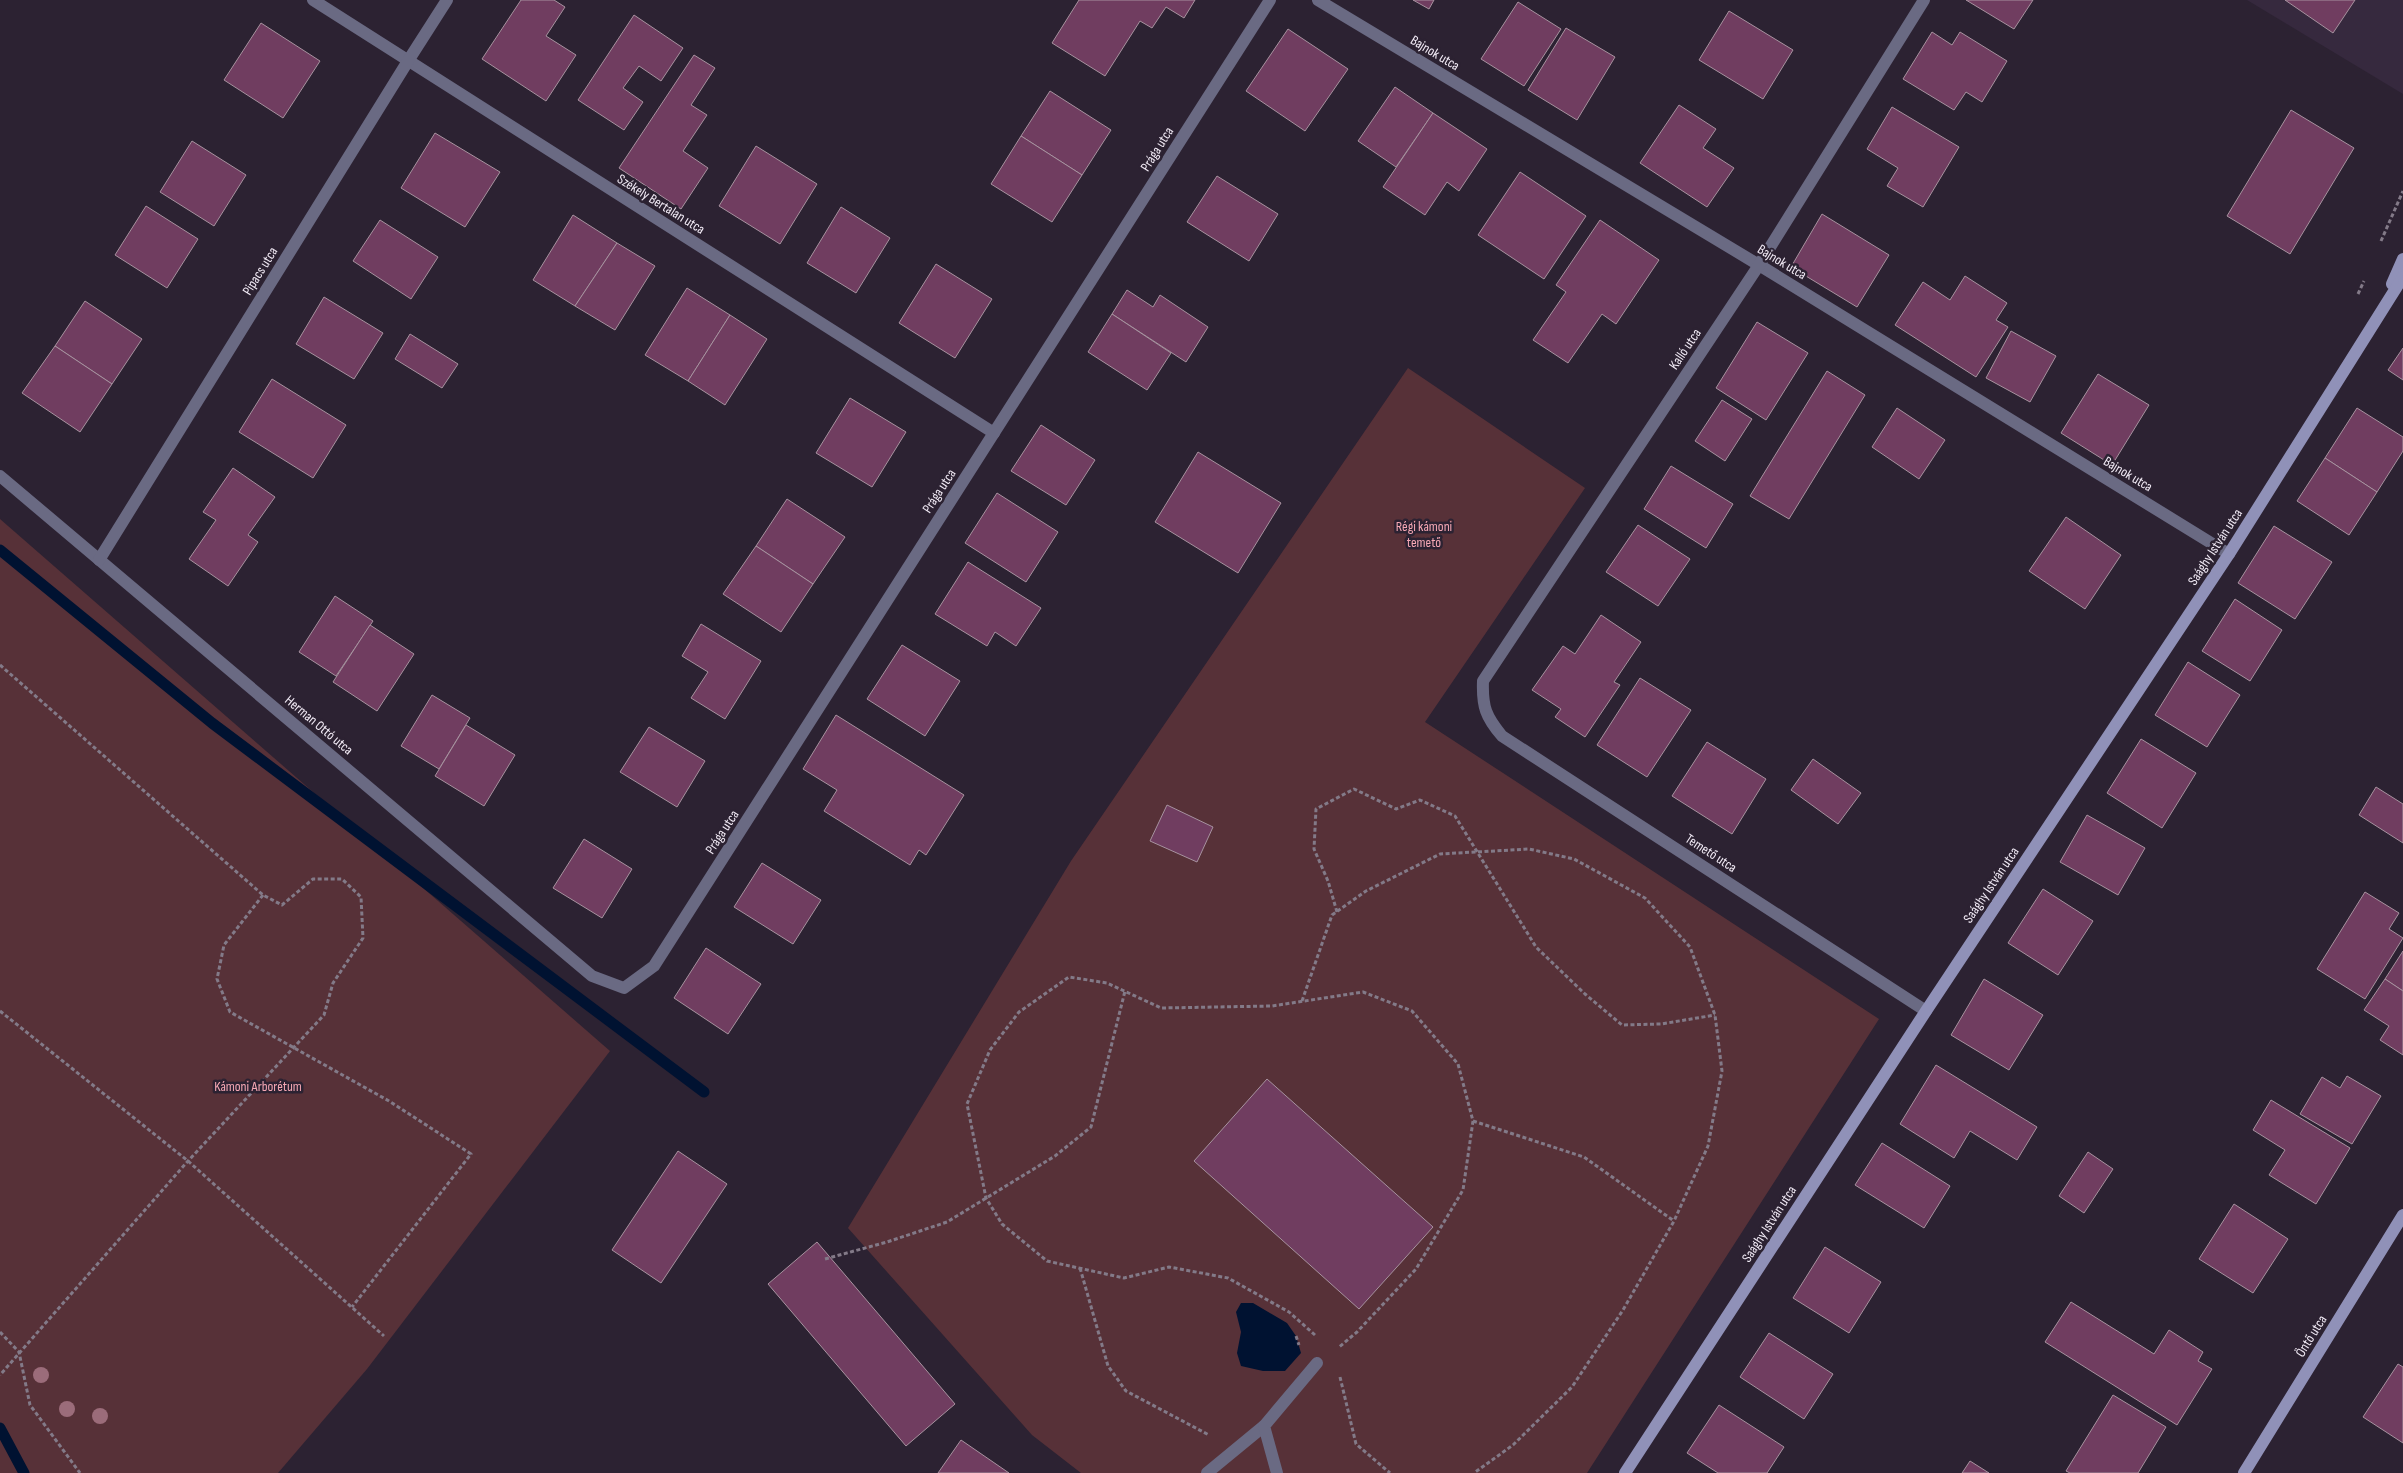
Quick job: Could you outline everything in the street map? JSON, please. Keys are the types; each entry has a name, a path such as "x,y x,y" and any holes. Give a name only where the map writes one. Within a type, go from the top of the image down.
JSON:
{"street":[{"name":"Székely Bertalan utca","path":"313,0 994,433"},
{"name":"Pipacs utca","path":"99,560 408,61 448,0"},
{"name":"Prága utca","path":"624,988 654,966 1270,0"},
{"name":"Bajnok utca","path":"1318,0 1758,265 2229,554"},
{"name":"Kalló utca","path":"1486,714 1483,681 1758,265 1924,0"},
{"name":"Saághy István utca","path":"2380,312 2403,259"},
{"name":"Saághy István utca","path":"1625,1473 1926,1011 2229,554 2403,277"},
{"name":"Herman Ottó utca","path":"0,476 592,976 624,988"},
{"name":"Temető utca","path":"1486,714 1502,736 1926,1011"},
{"name":"Öntő utca","path":"2244,1473 2403,1215"},
{"path":"1207,1473 1264,1426 1318,1363"},
{"path":"1264,1426 1277,1473"}],"path":[{"path":"0,665 263,895 282,905 312,878 342,879 361,897 362,938 333,984 324,1015 188,1161 0,1375"},
{"path":"1337,912 1328,881 1314,849 1316,809 1354,789 1396,810 1420,800 1455,816 1536,947 1585,994 1622,1025 1660,1024 1715,1015"},
{"path":"1302,1001 1332,915 1366,891 1440,854 1529,848 1574,859 1645,898 1690,947 1715,1015 1722,1071 1708,1146 1674,1221 1623,1310 1572,1387 1513,1445 1474,1473"},
{"path":"263,895 224,945 217,979 230,1012 389,1101 471,1154 352,1307"},
{"path":"1318,1363 1333,1352 1357,1332 1416,1269 1462,1190 1473,1122 1458,1064 1412,1011 1363,992 1272,1006 1161,1008 1107,983 1069,976 1019,1012 990,1050 967,1104 986,1198 1002,1224 1048,1262 1124,1278 1169,1267 1228,1278 1289,1312 1333,1352 1356,1444 1390,1473"},
{"path":"825,1259 887,1242 947,1222 1055,1156 1090,1127 1125,991"},
{"path":"0,1011 188,1161 384,1336"},
{"path":"1473,1122 1584,1157 1674,1221"},
{"path":"1080,1268 1108,1366 1126,1391 1211,1436 1226,1457"},
{"path":"0,1332 19,1352 30,1405 80,1473"}],"shaded area":[{"path":"2247,0 2403,0 2403,94"}],"green space":[{"name":"Régi kámoni temető","path":"1408,368 1585,488 1425,722 1879,1019 1587,1473 1081,1473 1032,1435 848,1228 1071,861"},
{"name":"Kámoni Arborétum","path":"0,519 610,1051 367,1369 278,1473 0,1473"}],"water":[{"path":"1241,1303 1253,1303 1287,1323 1296,1336 1301,1353 1285,1371 1263,1371 1241,1366 1237,1353 1241,1332 1236,1312"}],"building":[{"path":"521,0 554,0 565,7 546,36 576,55 546,101 482,59"},
{"path":"1079,0 1195,0 1184,18 1166,7 1152,28 1140,21 1105,76 1052,43"},
{"path":"1413,0 1434,0 1429,9"},
{"path":"1966,0 2033,0 2014,29"},
{"path":"2285,0 2355,0 2333,33"},
{"path":"1518,2 1561,29 1524,86 1481,59"},
{"path":"1729,11 1793,50 1763,99 1699,60"},
{"path":"634,15 683,48 661,81 639,66 623,88 643,102 624,130 578,100"},
{"path":"261,23 320,61 283,118 224,80"},
{"path":"1566,28 1615,57 1577,120 1528,90"},
{"path":"1288,29 1348,69 1305,131 1246,91"},
{"path":"1932,32 1952,45 1960,32 2007,61 1982,102 1966,92 1954,110 1903,79"},
{"path":"694,55 715,68 691,105 707,115 683,151 708,168 681,209 619,168"},
{"path":"1395,87 1433,113 1396,167 1358,141"},
{"path":"1050,91 1111,130 1082,175 1021,136"},
{"path":"1679,105 1716,129 1703,148 1734,168 1707,207 1640,163"},
{"path":"1892,107 1959,147 1923,207 1887,186 1898,168 1867,149"},
{"path":"2291,110 2354,148 2290,254 2227,216"},
{"path":"1433,113 1487,149 1459,191 1447,182 1425,215 1383,187"},
{"path":"435,133 500,172 465,227 401,188"},
{"path":"1021,136 1082,175 1052,222 991,184"},
{"path":"192,141 246,175 214,226 160,192"},
{"path":"756,146 817,184 780,244 719,206"},
{"path":"1520,172 1586,216 1544,279 1478,235"},
{"path":"1217,176 1278,214 1249,261 1187,222"},
{"path":"146,206 198,239 167,288 115,255"},
{"path":"841,207 890,238 856,293 807,263"},
{"path":"1822,214 1889,255 1857,307 1791,267"},
{"path":"573,215 617,243 575,306 533,280"},
{"path":"380,220 438,257 411,299 353,261"},
{"path":"1600,220 1659,260 1616,324 1602,314 1568,363 1533,340 1566,292 1556,285"},
{"path":"617,243 655,266 615,330 575,306"},
{"path":"936,264 992,299 955,358 899,323"},
{"path":"1965,276 2007,303 1996,320 2008,327 1976,377 1895,325 1923,282 1950,300"},
{"path":"687,288 730,315 688,381 645,355"},
{"path":"1127,290 1153,307 1160,295 1208,327 1186,362 1112,314"},
{"path":"324,297 383,333 354,379 296,344"},
{"path":"85,301 142,339 112,384 55,346"},
{"path":"1112,314 1171,353 1147,390 1088,352"},
{"path":"730,315 767,339 725,405 688,381"},
{"path":"1757,322 1808,353 1766,420 1716,388"},
{"path":"2011,331 2056,356 2030,402 1986,378"},
{"path":"410,334 458,364 442,388 395,359"},
{"path":"55,346 112,384 80,432 22,393"},
{"path":"2403,348 2403,380 2388,370"},
{"path":"1827,371 1865,395 1789,519 1750,496"},
{"path":"2098,374 2149,405 2112,465 2061,433"},
{"path":"272,379 346,425 313,478 239,432"},
{"path":"850,398 906,432 872,487 816,453"},
{"path":"1722,400 1752,419 1725,461 1695,441"},
{"path":"1897,408 1945,440 1919,479 1872,447"},
{"path":"2357,408 2403,437 2403,451 2377,492 2325,458"},
{"path":"1041,425 1095,460 1066,505 1011,471"},
{"path":"1198,452 1281,503 1238,573 1155,522"},
{"path":"2325,458 2377,492 2349,535 2297,501"},
{"path":"1671,466 1733,504 1706,548 1644,509"},
{"path":"233,468 275,497 248,535 258,542 228,586 189,559 216,520 203,512"},
{"path":"997,493 1058,532 1026,582 965,543"},
{"path":"787,499 845,537 813,584 756,546"},
{"path":"2066,517 2121,555 2085,609 2029,571"},
{"path":"1638,525 1690,559 1658,606 1606,572"},
{"path":"2274,526 2332,562 2295,619 2238,583"},
{"path":"756,546 813,584 781,632 723,594"},
{"path":"968,562 1041,608 1016,646 995,632 987,646 935,614"},
{"path":"335,596 373,621 336,676 299,652"},
{"path":"2235,599 2282,630 2250,681 2202,651"},
{"path":"1601,615 1641,642 1614,682 1620,685 1585,737 1555,717 1561,709 1532,690 1563,646 1575,654"},
{"path":"701,624 761,661 725,719 691,698 708,672 682,656"},
{"path":"370,625 414,654 377,711 333,682"},
{"path":"902,645 960,681 925,736 867,699"},
{"path":"2188,662 2240,695 2207,747 2155,715"},
{"path":"1640,678 1691,710 1647,777 1597,745"},
{"path":"432,695 470,718 439,769 401,746"},
{"path":"836,715 964,795 926,855 919,850 910,865 824,811 837,790 803,769"},
{"path":"466,725 515,755 484,806 435,776"},
{"path":"649,727 705,761 677,807 620,772"},
{"path":"2141,739 2196,773 2162,828 2107,793"},
{"path":"1707,742 1766,779 1732,834 1672,796"},
{"path":"1813,759 1861,793 1838,824 1791,790"},
{"path":"2376,787 2403,804 2403,843 2359,815"},
{"path":"1167,805 1213,827 1197,862 1150,841"},
{"path":"2087,815 2145,848 2118,895 2060,862"},
{"path":"584,839 632,869 602,918 553,888"},
{"path":"762,863 821,900 793,944 734,907"},
{"path":"2043,889 2093,921 2058,975 2008,943"},
{"path":"2365,892 2399,913 2389,929 2403,938 2365,999 2317,969"},
{"path":"706,948 761,984 728,1034 674,998"},
{"path":"2403,951 2403,991 2385,979"},
{"path":"1984,979 2043,1015 2009,1070 1951,1035"},
{"path":"2385,979 2403,991 2403,1055 2380,1040 2389,1026 2364,1010"},
{"path":"1936,1065 2037,1127 2017,1160 1970,1131 1954,1158 1900,1124"},
{"path":"2347,1076 2381,1096 2352,1144 2300,1114 2322,1077 2340,1088"},
{"path":"1267,1079 1433,1227 1359,1309 1194,1161"},
{"path":"2271,1100 2350,1148 2316,1204 2269,1175 2285,1150 2253,1130"},
{"path":"1882,1143 1950,1186 1924,1228 1855,1185"},
{"path":"678,1151 727,1184 661,1283 612,1250"},
{"path":"2088,1152 2113,1169 2084,1213 2059,1196"},
{"path":"2234,1204 2288,1239 2253,1293 2199,1259"},
{"path":"817,1242 955,1404 906,1446 768,1284"},
{"path":"1825,1247 1881,1282 1849,1333 1793,1298"},
{"path":"2071,1302 2154,1354 2169,1330 2203,1352 2198,1361 2212,1369 2177,1425 2045,1342"},
{"path":"1769,1333 1833,1374 1804,1419 1740,1377"},
{"path":"2398,1364 2403,1367 2403,1443 2363,1417"},
{"path":"2113,1395 2166,1427 2138,1473 2070,1473 2066,1471"},
{"path":"1719,1405 1784,1447 1767,1473 1718,1473 1687,1453"},
{"path":"961,1440 1009,1473 938,1473"},
{"path":"1970,1461 1989,1473 1962,1473"}],"waterway":[{"path":"0,550 212,723 704,1092"},
{"path":"0,1428 24,1473"}]}
